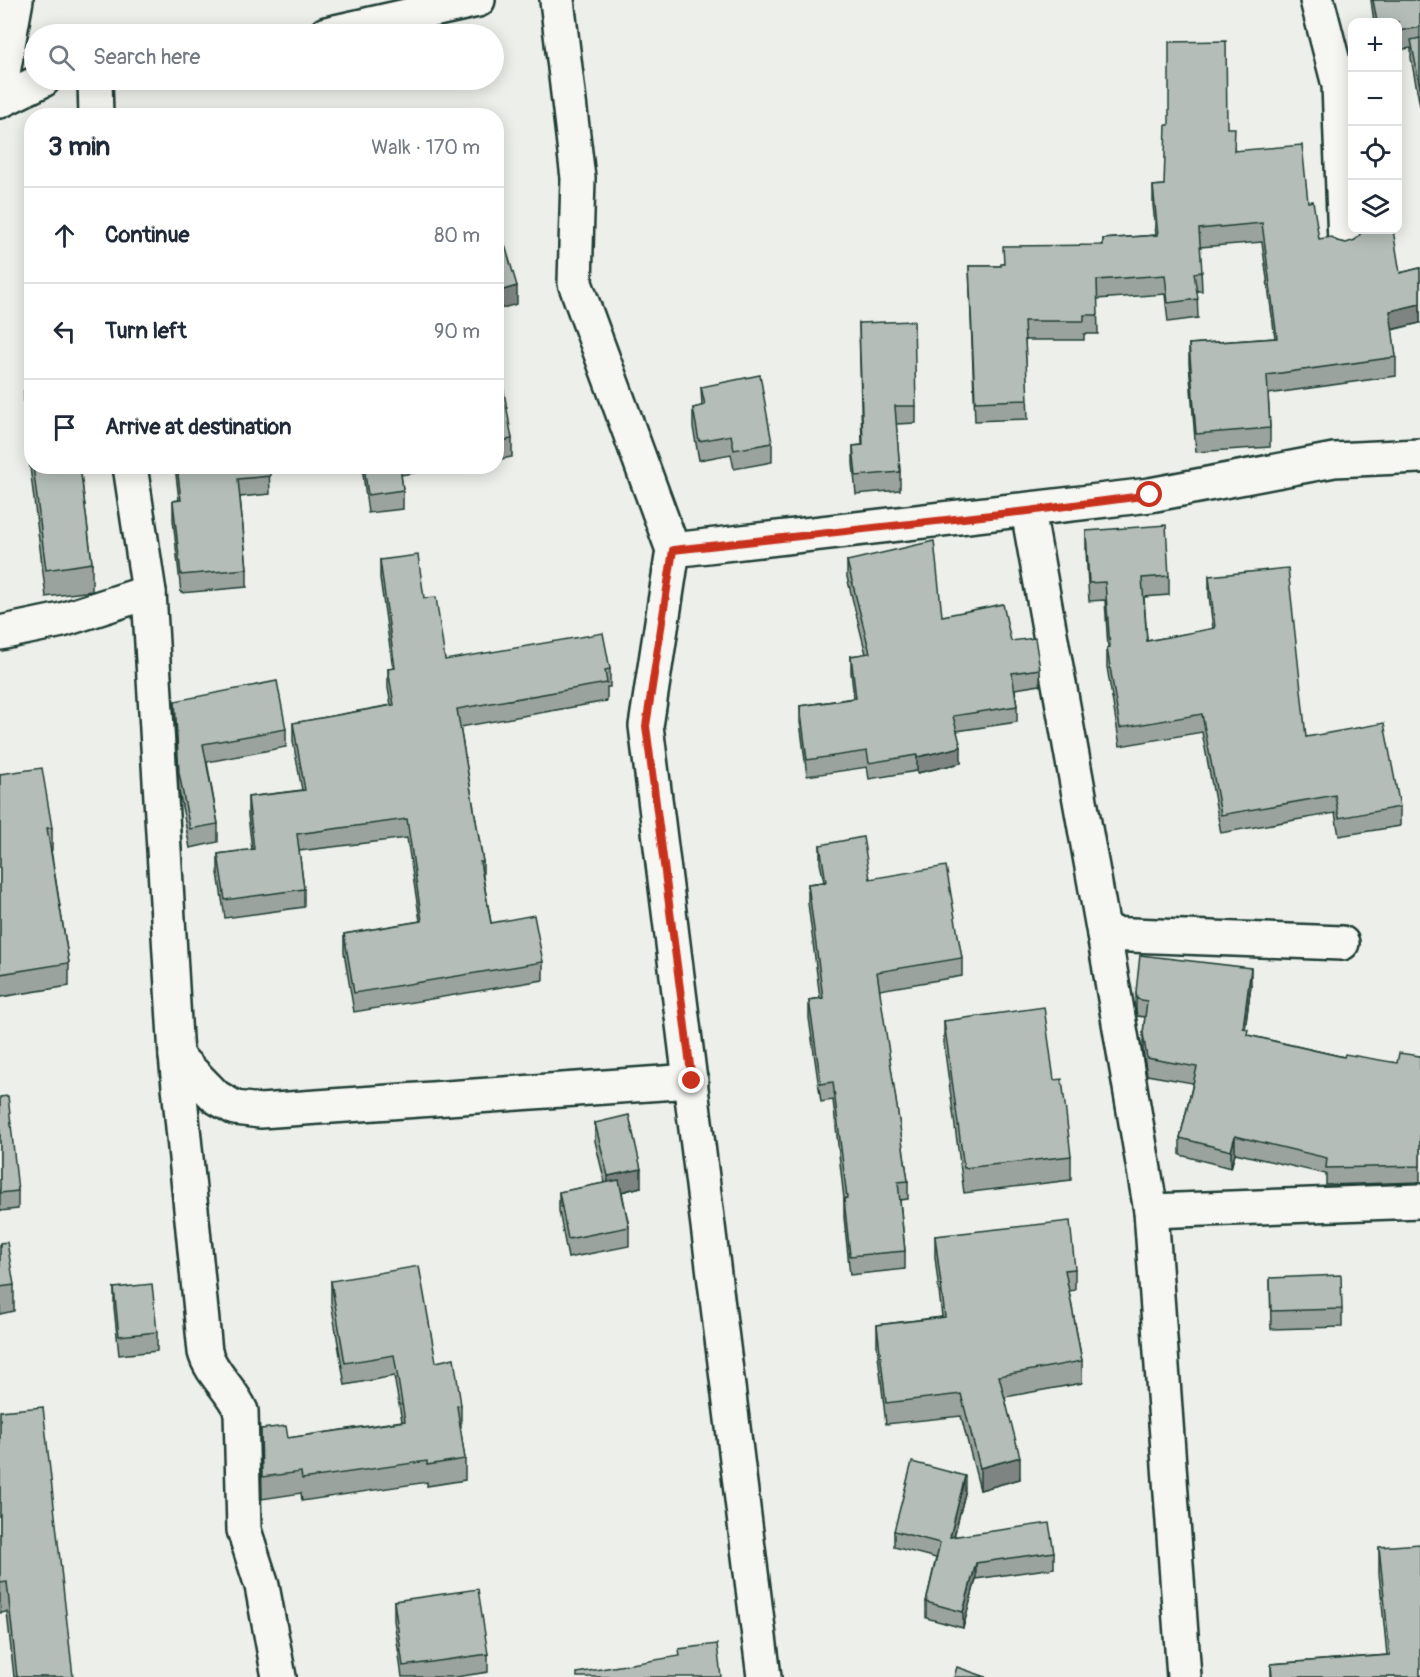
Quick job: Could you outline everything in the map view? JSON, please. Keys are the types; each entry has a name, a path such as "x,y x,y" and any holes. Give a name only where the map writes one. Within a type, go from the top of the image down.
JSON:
{"street":[{"path":"0,90 16,0"},
{"path":"371,24 478,0"},
{"path":"557,0 578,178 575,283 673,550 646,726 692,1081 764,1677"},
{"path":"1317,0 1339,85 1345,243"},
{"path":"0,101 24,89"},
{"path":"95,90 96,108"},
{"path":"673,550 1028,511 1150,495 1334,460 1420,456"},
{"path":"131,474 149,592 176,1056 205,1352 208,1364 234,1396 241,1411 244,1530 262,1586 279,1677"},
{"path":"1028,511 1152,1211 1184,1677"},
{"path":"0,633 62,620 149,592"},
{"path":"1104,934 1342,943"},
{"path":"176,1056 216,1097 235,1108 260,1111 692,1081"},
{"path":"1152,1211 1420,1201"}],"building":[{"path":"1373,0 1420,0 1420,27 1402,30 1402,18 1376,18"},
{"path":"1420,38 1420,87 1411,40"},
{"path":"1226,41 1227,128 1235,128 1234,151 1302,145 1308,202 1313,201 1319,239 1332,237 1346,243 1355,240 1360,234 1394,234 1400,273 1420,268 1420,304 1390,311 1396,357 1267,375 1270,428 1196,434 1189,344 1277,338 1262,223 1199,229 1202,272 1194,273 1198,299 1168,303 1165,275 1097,280 1098,315 1084,315 1084,321 1024,321 1028,400 975,402 969,266 1001,266 1004,264 1003,246 1103,245 1103,239 1158,235 1153,186 1164,185 1166,125 1169,125 1169,42"},
{"path":"504,245 517,286 504,290"},
{"path":"914,321 916,406 895,406 900,472 856,476 853,446 863,445 859,323"},
{"path":"760,375 772,443 734,450 731,435 699,441 693,408 705,405 701,387"},
{"path":"504,392 512,439 504,440"},
{"path":"34,474 81,474 92,563 46,570"},
{"path":"178,474 270,474 270,476 238,479 247,569 181,575 173,501 181,500"},
{"path":"365,474 401,474 403,490 368,495"},
{"path":"1166,525 1169,576 1142,578 1147,641 1215,628 1209,576 1288,568 1306,737 1384,723 1400,807 1339,818 1335,795 1221,815 1202,714 1120,728 1107,648 1110,647 1105,582 1089,583 1086,531"},
{"path":"934,541 942,616 1003,604 1011,641 1035,638 1040,669 1012,673 1017,706 953,716 961,747 917,757 917,755 869,763 867,751 807,760 800,706 856,698 851,656 870,653 847,561"},
{"path":"418,555 424,598 436,597 445,660 603,633 610,669 605,670 607,683 457,709 491,923 534,915 543,962 354,993 344,934 422,921 407,819 297,834 304,889 225,900 218,854 254,849 248,797 305,790 293,723 394,705 388,669 395,668 380,560"},
{"path":"277,681 286,729 203,744 218,824 190,829 179,773 175,701"},
{"path":"42,768 52,828 47,828 69,963 0,974 0,774"},
{"path":"863,837 870,879 946,866 962,958 877,972 908,1181 898,1182 905,1251 850,1256 844,1199 847,1198 833,1082 821,1084 809,1000 823,998 808,884 826,882 820,845"},
{"path":"1140,955 1251,968 1243,1028 1248,1029 1247,1035 1344,1057 1345,1054 1397,1063 1399,1053 1420,1056 1420,1166 1326,1168 1327,1158 1235,1136 1231,1151 1180,1138 1197,1067 1147,1058 1143,1033 1147,1001 1137,999 1136,992"},
{"path":"1044,1007 1054,1080 1062,1079 1071,1156 964,1168 944,1021"},
{"path":"8,1096 18,1191 0,1193 0,1097"},
{"path":"629,1115 641,1169 608,1176 595,1123"},
{"path":"619,1180 629,1227 568,1239 559,1192"},
{"path":"1070,1221 1075,1269 1065,1270 1082,1361 999,1376 1020,1457 980,1468 961,1394 886,1403 877,1325 945,1317 935,1236"},
{"path":"7,1242 14,1285 0,1287 0,1243"},
{"path":"419,1266 436,1362 454,1358 461,1405 457,1406 465,1459 427,1465 427,1461 302,1479 301,1472 262,1477 261,1429 286,1426 288,1438 405,1421 394,1355 345,1363 331,1281"},
{"path":"1341,1275 1342,1309 1271,1311 1270,1278"},
{"path":"152,1284 157,1332 119,1336 114,1288"},
{"path":"43,1407 73,1677 17,1677 7,1582 0,1583 0,1411"},
{"path":"912,1462 965,1476 950,1537 1049,1523 1054,1552 976,1563 963,1612 926,1602 940,1543 894,1531"},
{"path":"1420,1544 1420,1677 1272,1677 1271,1664 1390,1655 1379,1547"},
{"path":"478,1589 488,1654 403,1666 394,1601"},
{"path":"717,1644 721,1677 577,1677 577,1673 680,1656 679,1649"},
{"path":"957,1667 986,1677 954,1677"}],"route":[{"path":"692,1081 646,726 673,550 1028,511 1150,495"}]}
